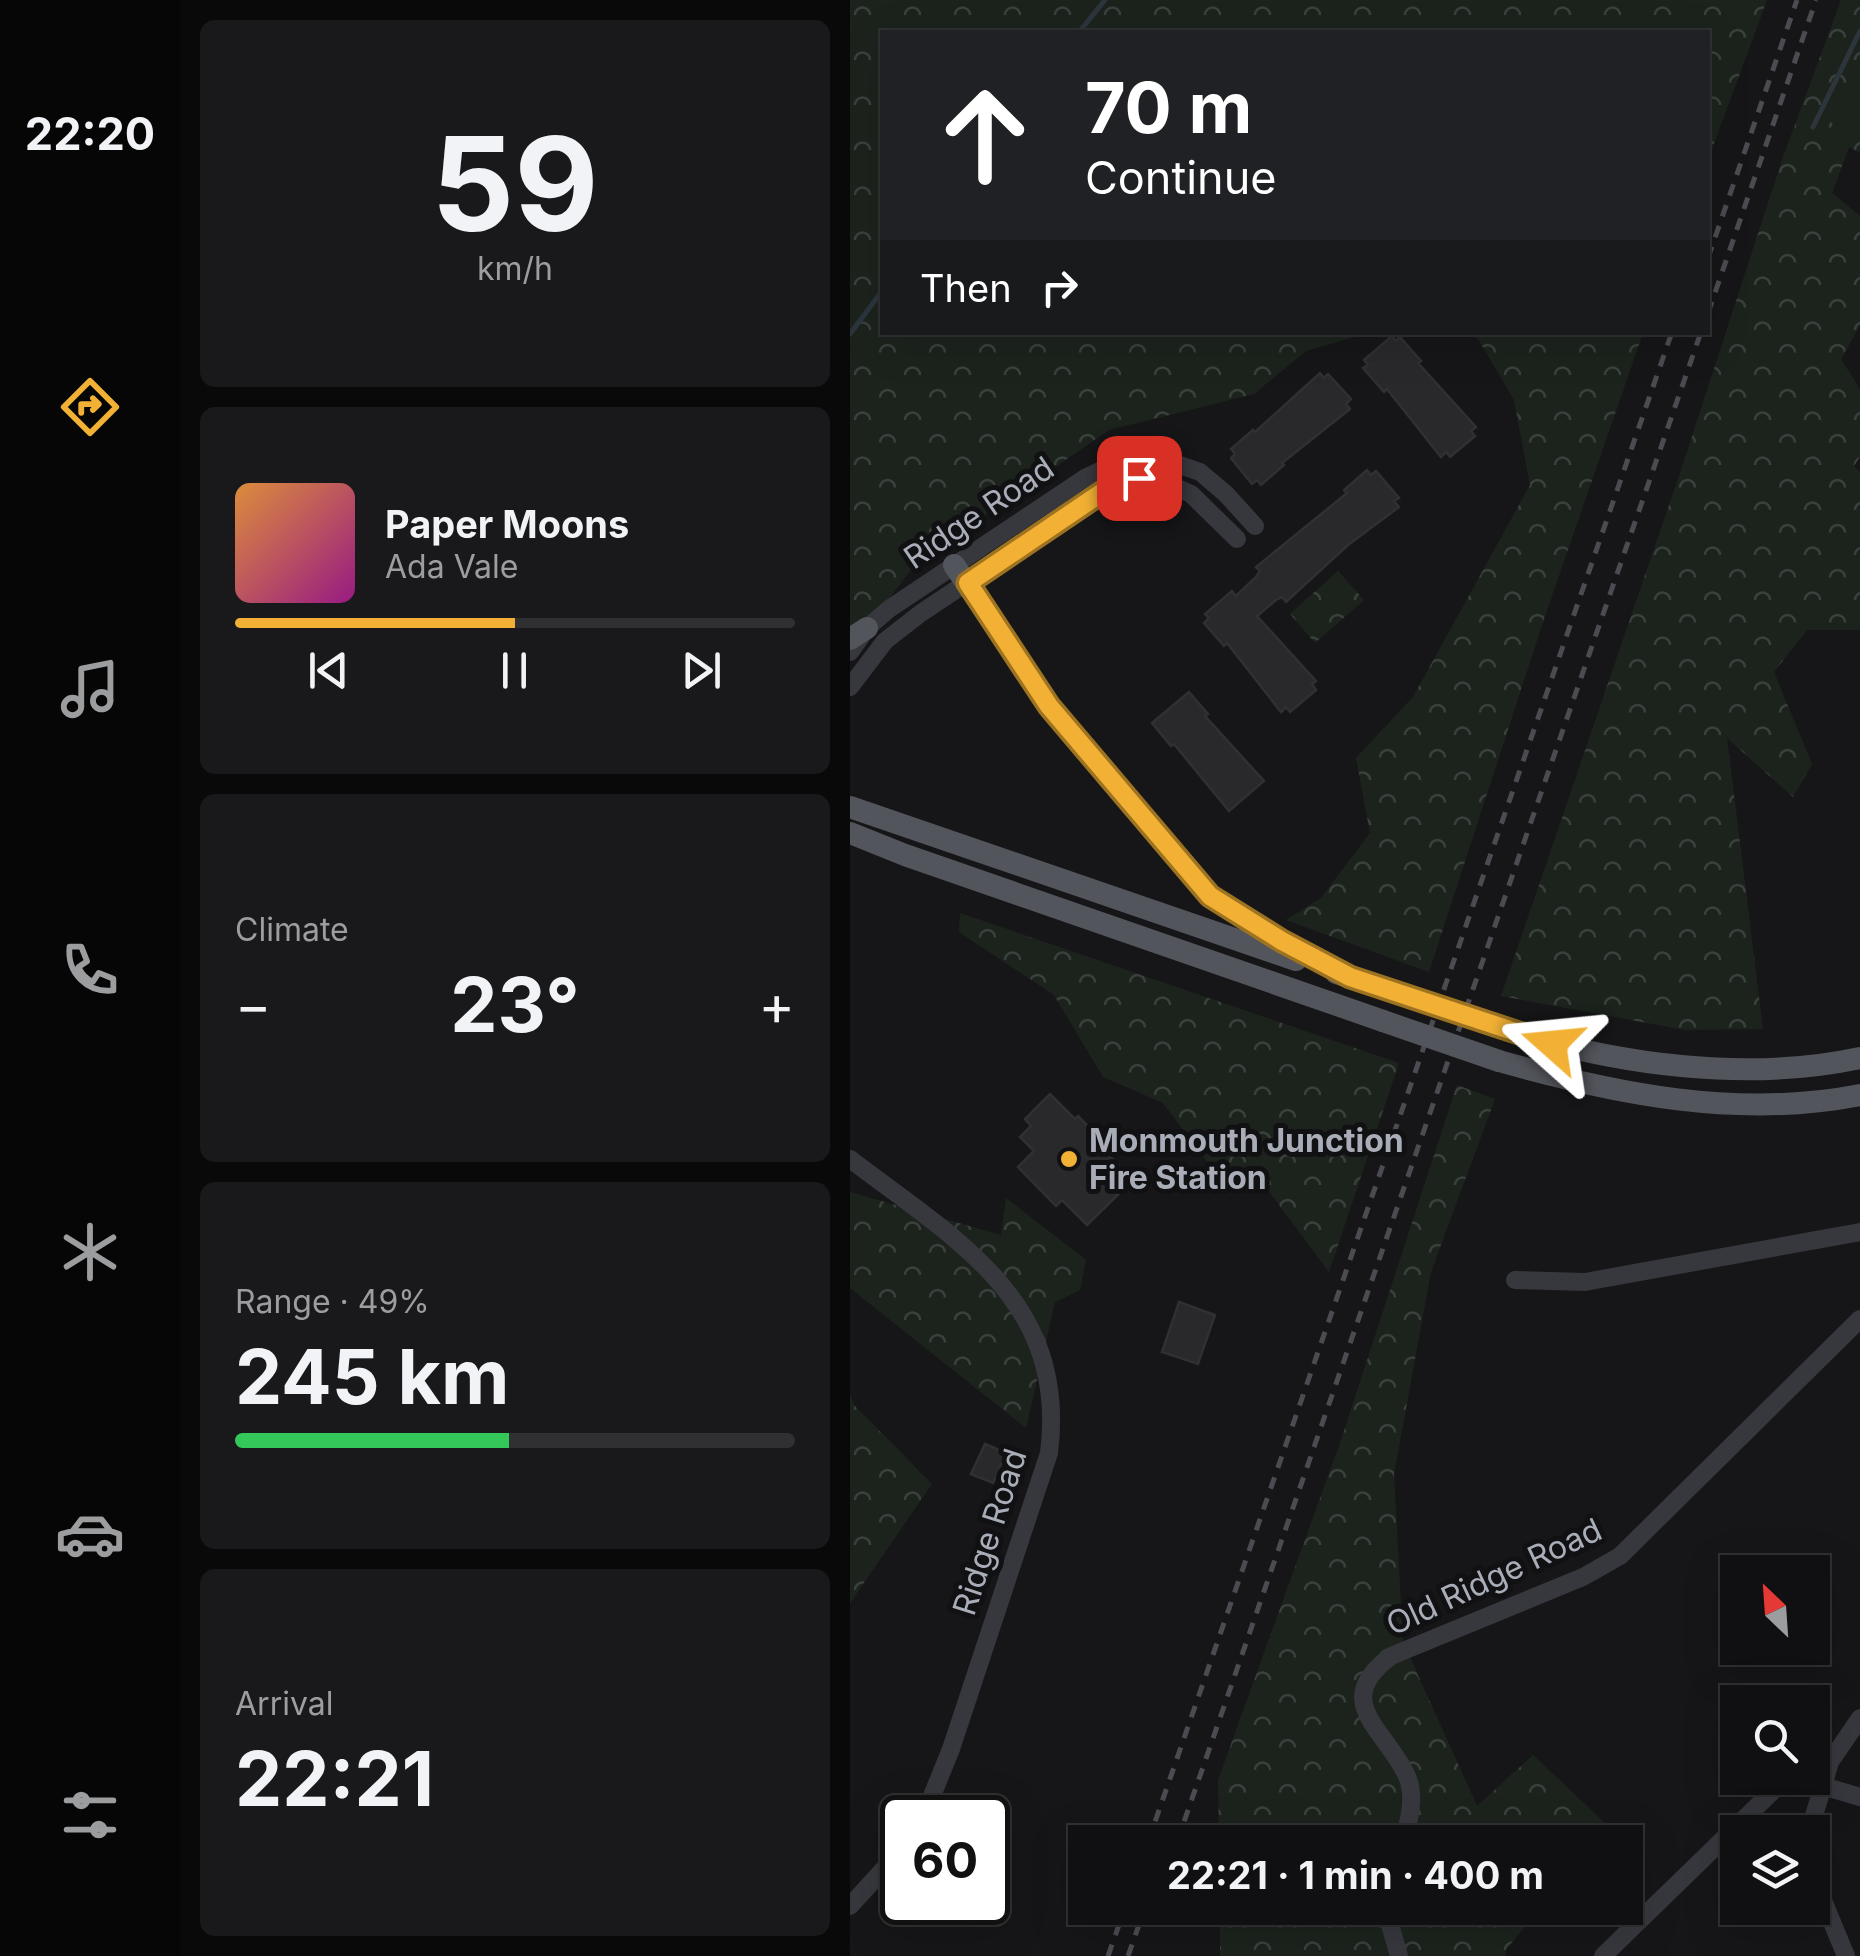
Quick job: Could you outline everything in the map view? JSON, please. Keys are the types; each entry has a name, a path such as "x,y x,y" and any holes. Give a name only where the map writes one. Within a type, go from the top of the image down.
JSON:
{"main road":[{"path":"961,574 1049,706 1210,896 1350,977"},
{"path":"850,807 1183,923 1594,1054 1660,1064 1792,1066 1860,1058"},
{"path":"850,833 1382,1022 1590,1086 1721,1104 1788,1103 1860,1095"},
{"path":"850,850 905,855"}],"street":[{"name":"Ridge Road","path":"850,687 885,641 961,574 1086,478 1121,461 1165,460 1200,472 1255,526"},
{"name":"Ridge Road","path":"850,652 859,634 888,609 961,574 1101,493 1139,478 1166,482 1191,494 1236,539"},
{"name":"Ridge Road","path":"850,1159 965,1248 1012,1294 1034,1334 1050,1384 1053,1420 1049,1453 932,1795"},
{"path":"1515,1280 1585,1282 1860,1232"},
{"name":"Old Ridge Road","path":"1406,1825 1412,1800 1407,1775 1368,1714 1361,1691 1370,1672 1391,1656 1583,1577 1620,1556 1860,1319"},
{"path":"1830,1762 1860,1718"},
{"path":"1830,1788 1860,1797"},
{"path":"1603,1956 1769,1795"},
{"path":"1820,1795 1812,1819 1817,1886 1846,1956"},
{"path":"850,1906 880,1873"},
{"path":"1389,1925 1398,1956"}],"green space":[{"path":"850,0 1767,0 1710,155 1710,30 880,30 880,335 1360,335 1306,351 1254,394 1109,430 916,563 850,650"},
{"path":"1841,0 1860,0 1860,153 1849,147 1832,193 1860,216 1860,325 1841,359 1860,389 1860,457 1854,466 1860,472 1860,630 1807,630 1774,672 1812,764 1793,797 1727,738 1763,1029 1685,1030 1501,996 1682,467 1782,160"},
{"path":"1860,72 1860,142 1828,120"},
{"path":"1472,335 1642,335 1544,619 1429,972 1286,920 1321,898 1370,833 1356,758 1413,697 1530,485 1514,400 1477,337"},
{"path":"1338,571 1364,600 1315,643 1290,614"},
{"path":"960,913 1399,1063 1329,1272 1256,1174 1220,1179 1163,1103 1103,1077 1054,995 959,932"},
{"path":"1457,1085 1495,1099 1431,1272 1394,1474 1403,1642 1477,1806 1533,1755 1607,1825 1219,1825 1218,1780 1340,1443"},
{"path":"850,1192 1001,1235 1006,1198 1086,1260 1080,1290 1055,1302 1026,1428 850,1288"},
{"path":"850,1394 855,1406 932,1484 850,1603"},
{"path":"1220,1925 1526,1925 1505,1951 1506,1956 1220,1956"}],"building":[{"path":"1392,336 1396,341 1400,337 1421,361 1418,363 1476,427 1471,431 1475,436 1450,457 1446,452 1441,457 1387,389 1384,392 1363,368 1368,365 1364,360"},
{"path":"1320,373 1324,378 1328,374 1351,399 1346,404 1350,409 1282,463 1261,485 1257,480 1252,484 1231,458 1235,454 1231,449"},
{"path":"1367,470 1371,475 1376,471 1399,498 1394,501 1399,507 1348,545 1286,602 1282,597 1257,616 1316,681 1312,684 1316,690 1290,712 1286,707 1281,712 1227,643 1224,646 1204,623 1209,618 1205,614 1232,591 1236,596 1256,577 1260,571 1256,567 1347,493 1344,490"},
{"path":"1189,692 1208,714 1205,716 1264,781 1229,811 1152,723"},
{"name":"Monmouth Junction Fire Station","path":"1050,1094 1092,1130 1088,1134 1133,1180 1087,1225 1062,1200 1056,1206 1018,1167 1034,1151 1020,1137 1031,1126 1025,1119"},
{"path":"1179,1302 1215,1315 1198,1364 1162,1352"},
{"path":"985,1444 1006,1453 993,1483 971,1474"}],"waterway":[{"path":"1081,30 1105,0"},
{"path":"1813,127 1860,31"},
{"path":"850,334 880,294"}],"railway":[{"path":"1710,252 1797,0"},
{"path":"1710,307 1816,0"},
{"path":"1154,1825 1671,335"},
{"path":"1183,1825 1700,335"},
{"path":"1108,1956 1119,1925"},
{"path":"1128,1956 1139,1925"}],"place":[{"name":"Monmouth Junction Fire Station","path":"1069,1159"}],"route":[{"path":"1139,478 1101,493 968,583 1049,706 1210,896 1350,977 1552,1044"}]}
